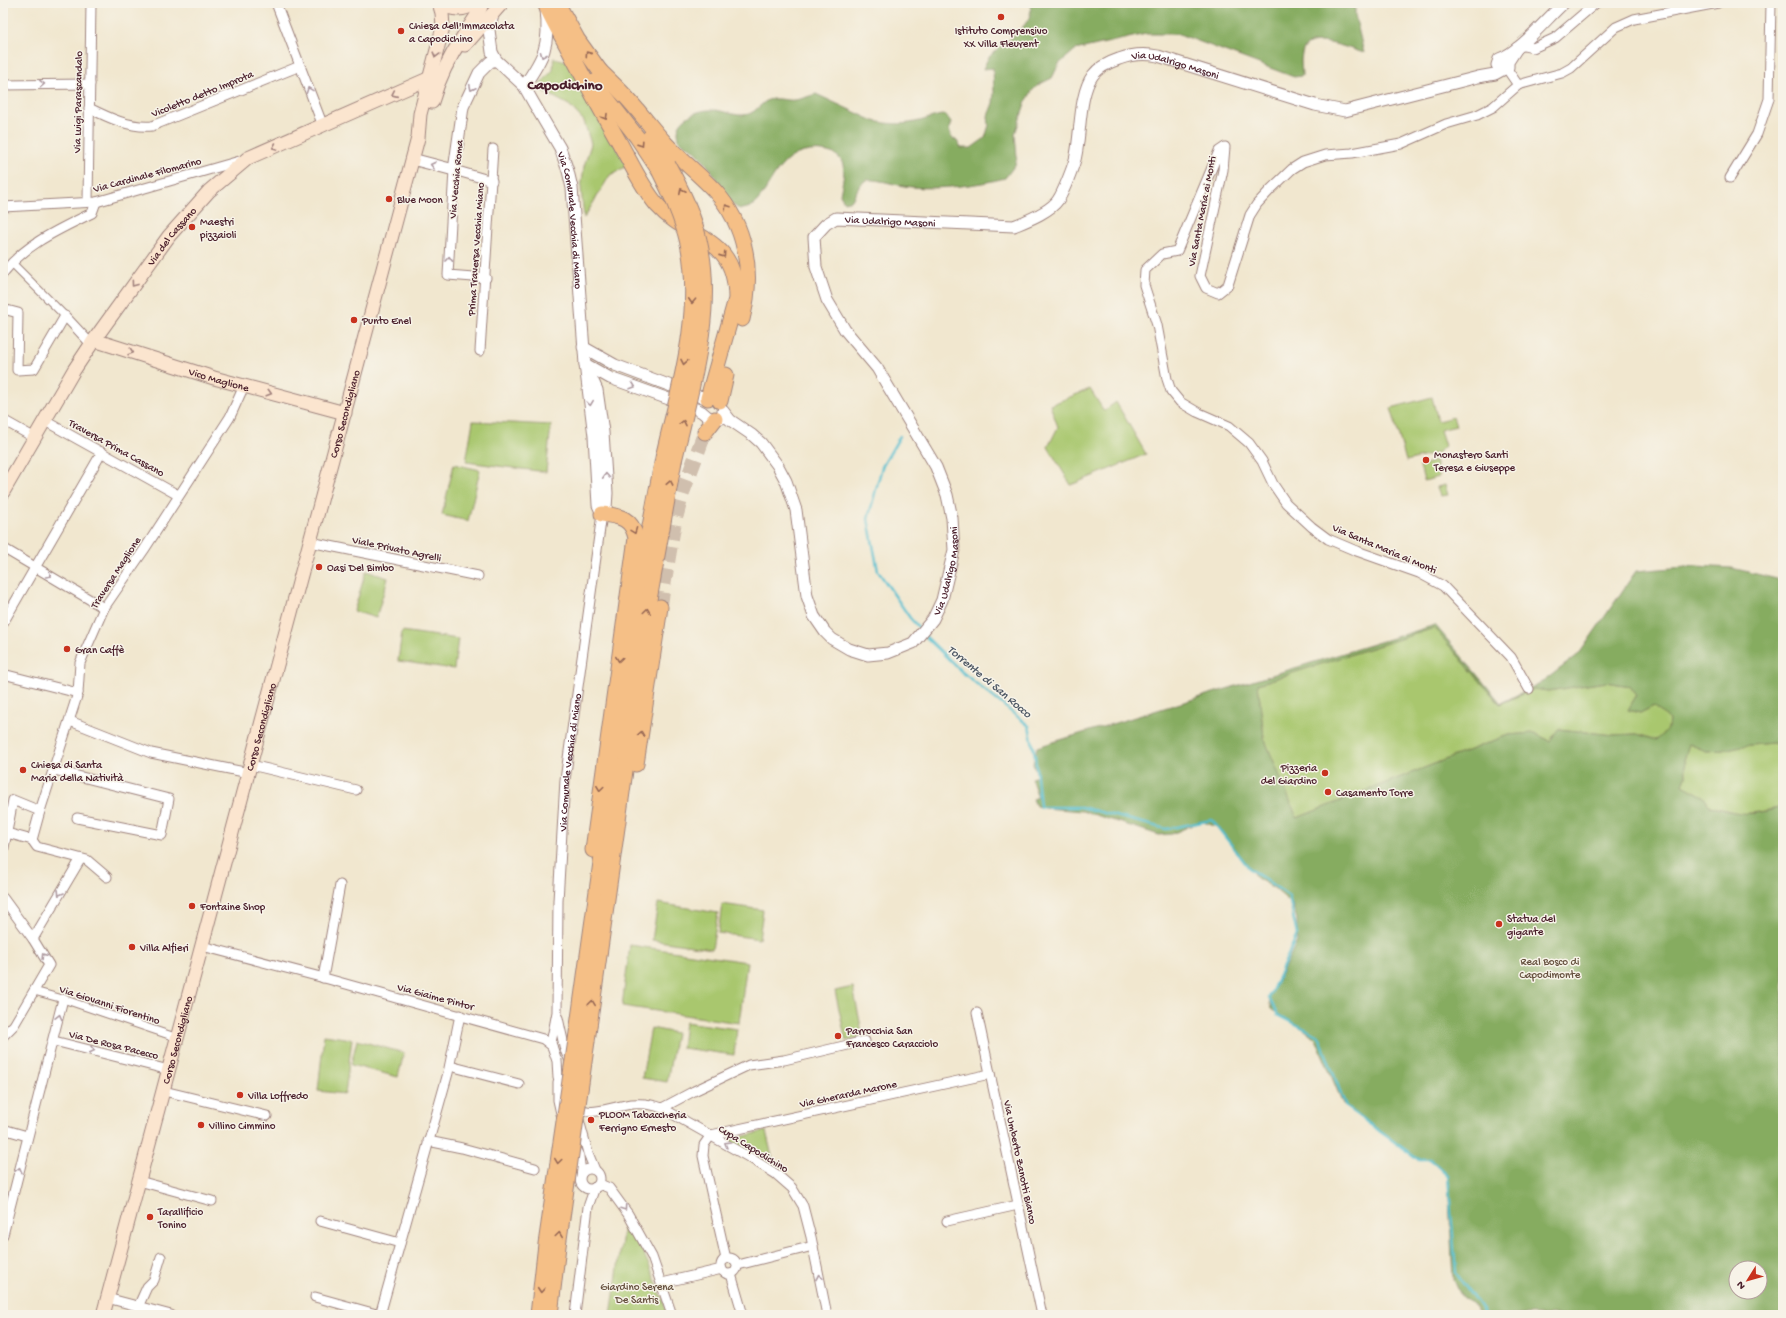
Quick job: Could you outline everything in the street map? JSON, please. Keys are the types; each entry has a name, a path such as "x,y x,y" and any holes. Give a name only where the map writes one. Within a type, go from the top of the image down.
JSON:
{"highway":[{"path":"544,3 603,114 656,204 675,221 712,242 726,258 731,268 736,290 736,299 715,405"},
{"path":"538,1315 546,1244 575,1041 594,950 638,600 669,460 702,324 705,282 699,240 687,201 668,164 646,131 600,72 577,39 557,3"},
{"path":"567,46 637,137 659,170 676,205 688,243 693,283 691,323 669,460"},
{"path":"600,72 625,96 666,144 714,190 731,213 743,240 748,270 747,294 715,405 705,432"},
{"path":"594,950 594,835 636,538 634,528 629,522 617,516 602,514"},
{"path":"594,950 622,858 660,607"},
{"path":"550,1315 558,1246 575,1041"}],"main road":[{"path":"440,3 450,8 457,9 469,7 475,3"},
{"name":"Corso Secondigliano","path":"418,138 420,114 443,27 440,3"},
{"name":"Corso Secondigliano","path":"103,1315 418,138 428,117 441,73 478,16 482,3"},
{"path":"447,64 502,3"},
{"name":"Via del Cassano","path":"3,492 74,370 93,342 174,230 209,191 248,158 430,78"},
{"name":"Vico Maglione","path":"93,342 208,376 345,413"}],"street":[{"name":"Via Luigi Parascandalo","path":"91,3 89,108 92,201"},
{"path":"276,3 323,126"},
{"path":"524,86 539,64 545,51 546,28 544,3"},
{"path":"1518,47 1533,48 1554,38 1596,3"},
{"name":"Via Santa Maria ai Monti","path":"1529,688 1511,657 1443,586 1419,573 1354,550 1328,539 1312,527 1286,503 1273,484 1262,461 1249,443 1229,426 1197,412 1180,402 1171,391 1167,379 1157,325 1144,285 1145,270 1162,254 1178,251 1219,151 1225,147 1223,170 1200,276 1206,288 1218,293 1228,285 1250,215 1257,204 1292,169 1303,162 1325,155 1352,153 1401,144 1446,124 1493,107 1518,85 1562,74 1571,68 1616,27 1634,19 1718,3"},
{"path":"1730,178 1757,134 1769,99 1771,3"},
{"path":"1518,85 1504,65 1518,47 1559,4"},
{"path":"492,14 489,30 496,60"},
{"name":"Via Udalrigo Masoni","path":"585,364 610,378 681,403 715,405 730,420 761,443 778,466 786,481 796,510 809,602 814,616 832,639 849,649 868,655 888,654 913,643 933,619 942,600 954,550 952,518 947,495 936,467 878,368 845,330 827,300 816,267 814,237 826,224 836,218 1014,226 1037,216 1058,201 1076,157 1085,94 1088,83 1094,74 1111,62 1135,54 1145,53 1158,56 1315,105 1345,111 1495,74 1504,65"},
{"name":"Via Comunale Vecchia di Miano","path":"496,60 524,86 560,148 568,170 572,188 583,347 594,436 598,505 602,514"},
{"name":"Via Vecchia Roma","path":"486,278 448,275 454,170 463,107 479,73 490,62 496,60"},
{"name":"Vicoletto detto Improta","path":"89,108 118,121 145,127 152,126 300,66"},
{"path":"3,85 90,84"},
{"name":"Prima Traversa Vecchia Miano","path":"480,350 486,278 493,149"},
{"name":"Via Cardinale Filomarino","path":"3,208 92,201 248,158"},
{"path":"412,159 492,181"},
{"path":"3,273 12,263 44,237 92,213 92,201"},
{"path":"12,263 64,316 93,342"},
{"path":"3,309 18,314 17,370 34,369 64,316"},
{"path":"583,347 615,365 715,405"},
{"path":"585,364 615,365"},
{"name":"Via Comunale Vecchia di Miano","path":"581,1174 579,1156 566,1130 559,1111 557,1092 557,1061 549,1041 557,1012 558,901 564,780 602,514 606,508 607,493 597,390 594,380 585,364"},
{"path":"597,390 599,383 603,379 610,378"},
{"name":"Traversa Maglione","path":"32,840 78,693 80,663 104,608 144,550 178,495 230,417 244,386"},
{"path":"3,420 35,438"},
{"name":"Traversa Prima Cassano","path":"45,421 178,495"},
{"path":"3,623 102,452"},
{"name":"Viale Privato Agrelli","path":"310,542 478,576"},
{"path":"3,548 104,608"},
{"path":"3,674 78,693"},
{"path":"70,721 151,753 250,769 356,790"},
{"path":"54,770 169,799 162,834 77,818"},
{"path":"3,799 13,800 40,811"},
{"path":"3,853 13,800"},
{"path":"7,833 32,840 37,847 80,860 86,860 107,877"},
{"path":"33,939 80,860"},
{"path":"323,978 340,886"},
{"path":"3,898 33,939 49,965 14,1025 3,1036"},
{"name":"Via Giaime Pintor","path":"202,946 460,1015 549,1041 557,1037 575,1041"},
{"name":"Via Giovanni Fiorentino","path":"34,991 63,999 178,1038"},
{"path":"3,1235 7,1203 54,1041 63,999"},
{"name":"Via Comunale Vecchia di Miano","path":"557,1012 575,1041 565,1050 574,1066 585,1075 586,1084 582,1092 579,1107 580,1126 595,1170"},
{"name":"Via Umberto Zanotti Bianco","path":"977,1014 1042,1315"},
{"path":"315,1297 380,1315 450,1066 460,1015"},
{"name":"Via De Rosa Pacecco","path":"54,1041 169,1070"},
{"path":"662,1108 749,1065 784,1060 865,1041"},
{"path":"450,1066 519,1084"},
{"path":"574,1066 564,1069 558,1079 559,1086 565,1094 574,1095 582,1092"},
{"name":"Via Gherarda Marone","path":"711,1135 990,1074"},
{"path":"164,1091 266,1116"},
{"name":"Cupa Capodichino","path":"579,1107 586,1112 631,1104 651,1103 711,1135 776,1174 792,1188 803,1206 827,1315"},
{"path":"3,1129 27,1136"},
{"path":"711,1135 704,1145 703,1156 726,1259"},
{"path":"428,1140 535,1168"},
{"path":"575,1315 588,1207 600,1178 595,1170 586,1170 581,1174 580,1181 584,1187 588,1207"},
{"path":"139,1181 212,1201"},
{"path":"584,1187 590,1189 602,1185 609,1188 627,1212 652,1257 672,1315"},
{"path":"947,1221 1018,1205"},
{"path":"320,1221 400,1242"},
{"path":"738,1265 813,1246"},
{"path":"138,1307 147,1287 154,1280 161,1257"},
{"path":"726,1259 733,1259 738,1265 737,1270 731,1274 725,1273 722,1269 722,1262 726,1259"},
{"path":"662,1283 722,1269"},
{"path":"731,1274 743,1315"},
{"path":"107,1298 171,1315"}],"green space":[{"path":"1029,3 1355,3 1355,15 1364,53 1329,43 1311,43 1305,47 1302,54 1302,76 1294,77 1179,34 1146,34 1075,50 1059,64 1052,78 1038,85 1032,91 1025,104 1015,134 1017,157 1015,165 1005,178 971,185 934,188 906,186 866,180 860,185 852,200 844,202 840,195 844,173 842,162 834,154 822,151 810,151 796,155 786,162 758,200 751,206 742,209 737,208 728,199 711,170 700,156 693,149 684,145 680,140 678,133 681,123 685,119 700,111 715,110 744,115 752,113 768,100 795,100 816,94 879,122 905,124 946,115 951,122 949,129 951,137 957,141 961,148 971,148 985,138 989,125 988,116 993,103 993,68 983,69 991,55 1025,24 1031,10"},
{"path":"554,58 567,61 627,166 610,175 584,218 581,189 584,166 591,144 584,121 569,105 537,88 553,70"},
{"path":"1090,389 1104,411 1116,402 1146,454 1071,485 1048,447 1058,427 1050,405"},
{"path":"1432,397 1438,421 1453,417 1456,426 1440,430 1445,446 1438,453 1406,461 1391,408"},
{"path":"473,421 551,425 546,472 466,462"},
{"path":"1435,461 1439,477 1424,481 1420,466"},
{"path":"454,464 480,470 468,521 442,515"},
{"path":"1445,485 1448,495 1440,496 1437,487"},
{"name":"Real Bosco di Capodimonte","path":"1696,566 1732,568 1781,580 1783,579 1783,746 1772,743 1706,751 1689,744 1685,757 1686,776 1683,785 1703,796 1710,806 1729,811 1752,813 1783,807 1783,909 1781,909 1783,915 1783,1315 1481,1315 1457,1289 1453,1280 1448,1176 1431,1159 1418,1159 1343,1104 1316,1039 1305,1030 1271,1009 1269,998 1297,942 1297,919 1292,904 1274,888 1257,878 1217,827 1201,821 1172,834 1159,835 1083,811 1036,806 1033,799 1038,797 1031,778 1038,776 1033,764 1037,747 1435,625 1501,703 1544,681 1579,654 1636,571","holes":["1434,628 1500,704 1533,689 1548,691 1606,682 1630,686 1636,696 1628,710 1640,713 1654,706 1669,720 1668,729 1656,740 1637,734 1613,735 1558,729 1550,741 1534,733 1508,735 1297,818 1264,738 1258,684"]},
{"path":"366,571 388,578 376,618 354,611"},
{"path":"1434,628 1500,704 1533,689 1548,691 1606,682 1630,686 1636,696 1628,710 1640,713 1654,706 1669,720 1668,730 1656,740 1637,734 1613,735 1559,729 1550,741 1534,733 1508,735 1297,818 1264,738 1258,684"},
{"path":"402,631 458,639 454,669 398,661"},
{"path":"1772,743 1783,746 1783,807 1742,814 1710,806 1703,796 1683,785 1686,776 1685,757 1689,744 1707,751"},
{"path":"658,903 718,913 712,949 652,940"},
{"path":"722,904 763,910 759,939 718,933"},
{"path":"630,945 747,962 739,1023 622,1006"},
{"path":"853,987 863,1037 846,1041 835,991"},
{"path":"685,1022 737,1029 734,1055 682,1048"},
{"path":"651,1028 676,1033 667,1082 642,1078"},
{"path":"324,1035 352,1039 345,1094 318,1091"},
{"path":"357,1040 404,1053 398,1077 351,1065"},
{"path":"766,1131 773,1161 771,1166 727,1140"},
{"name":"Giardino Serena De Santis","path":"625,1219 649,1266 668,1315 611,1315"}],"waterway":[{"name":"Torrente di San Rocco","path":"900,436 882,467 868,519 878,571 910,618 920,629"},
{"name":"Torrente di San Rocco","path":"924,635 962,672 1029,726 1035,756 1040,807 1081,807 1166,829 1212,820 1250,869 1289,896 1297,935 1269,998 1278,1015 1319,1036 1346,1107 1418,1159 1430,1159 1448,1176 1456,1273 1485,1315"}],"tunnel":[{"path":"660,607 674,524 682,494 705,432"}],"place":[{"name":"Istituto Comprensivo XX Villa Fleurent","path":"1001,17"},
{"name":"Chiesa dell'Immacolata a Capodichino","path":"401,31"},
{"name":"Blue Moon","path":"389,199"},
{"name":"Maestri pizzaioli","path":"192,227"},
{"name":"Punto Enel","path":"354,320"},
{"name":"Monastero Santi Teresa e Giuseppe","path":"1426,460"},
{"name":"Oasi Del Bimbo","path":"319,567"},
{"name":"Gran Caffè","path":"67,649"},
{"name":"Chiesa di Santa Maria della Natività","path":"23,770"},
{"name":"Pizzeria del Giardino","path":"1325,773"},
{"name":"Casamento Torre","path":"1328,792"},
{"name":"Fontaine Shop","path":"192,906"},
{"name":"Statua del gigante","path":"1499,924"},
{"name":"Villa Alfieri","path":"132,947"},
{"name":"Parrocchia San Francesco Caracciolo","path":"838,1036"},
{"name":"Villa Loffredo","path":"240,1095"},
{"name":"PLOOM Tabaccheria Ferrigno Ernesto","path":"591,1120"},
{"name":"Villino Cimmino","path":"201,1125"},
{"name":"Tarallificio Tonino","path":"150,1217"}],"district":[{"name":"Capodichino","path":"565,84"}]}
